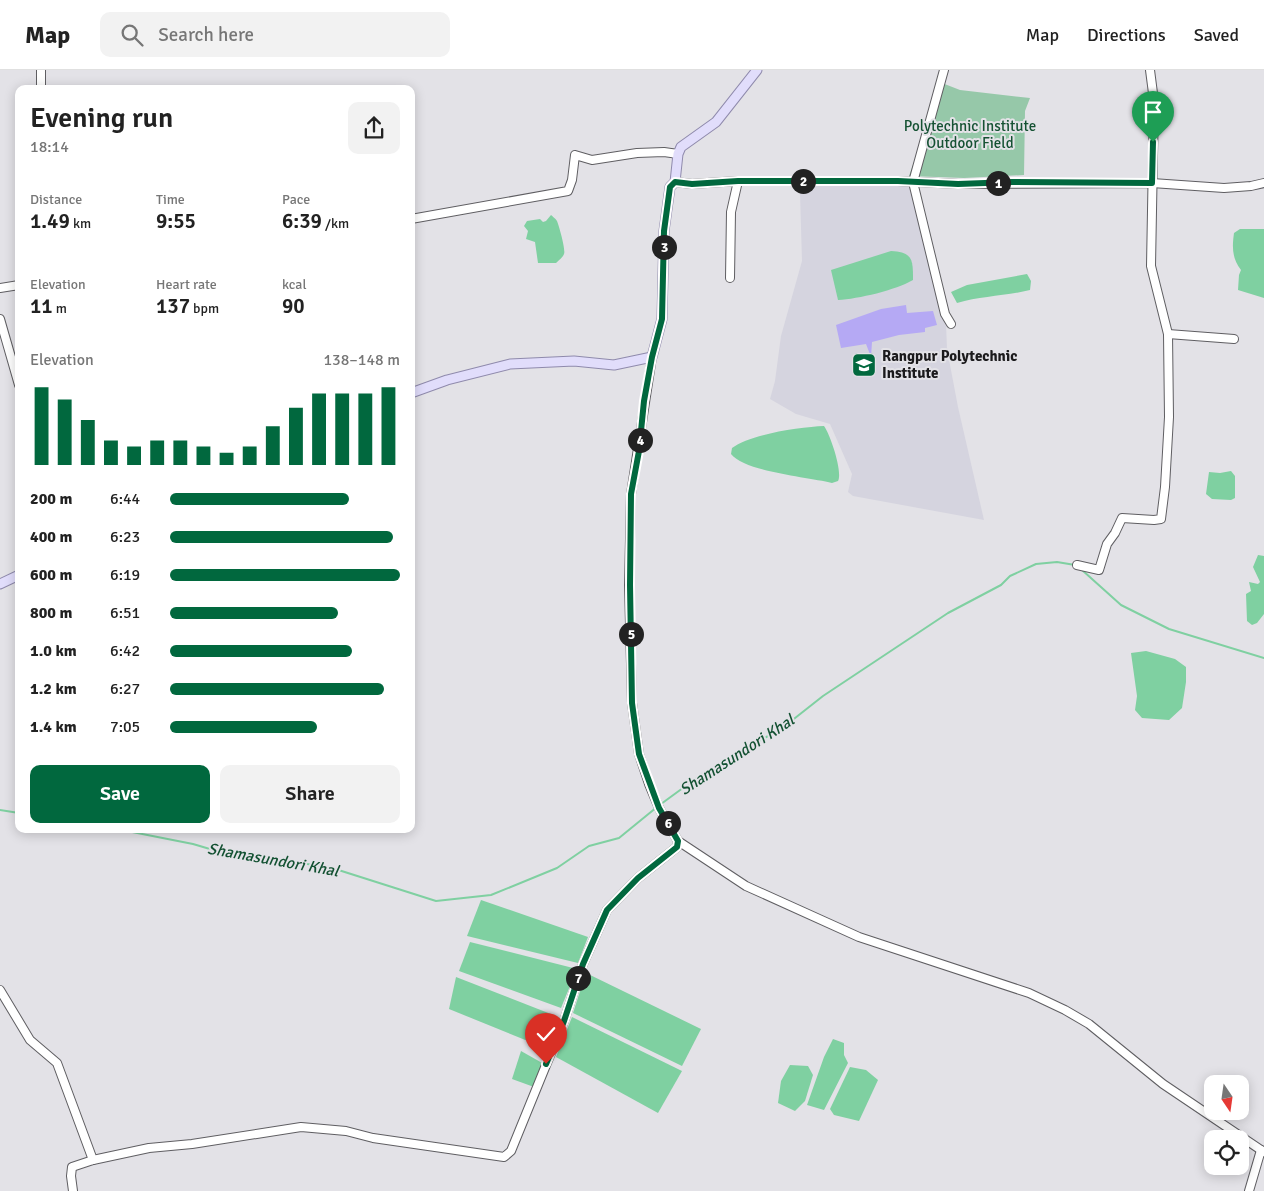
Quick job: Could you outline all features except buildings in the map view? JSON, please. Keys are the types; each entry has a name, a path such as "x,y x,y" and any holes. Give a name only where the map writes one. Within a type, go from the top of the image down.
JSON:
{"main road":[{"path":"415,392 447,380 510,364 574,362 614,366 652,357 662,319 664,231 670,187 675,182 678,154 681,147 716,122 757,70"},
{"path":"0,584 15,576"}],"street":[{"path":"41,70 41,85"},
{"path":"944,70 913,182 945,314 951,324"},
{"path":"1077,565 1099,570 1107,544 1122,518 1161,519 1165,487 1168,417 1168,334 1151,266 1154,101 1150,70"},
{"path":"415,218 568,191 572,180 575,155 592,160 637,153 664,152 678,154"},
{"path":"730,278 731,212 738,181"},
{"path":"675,182 692,184 738,181 958,184 1012,182 1152,183 1224,188 1264,183"},
{"path":"0,288 15,286"},
{"path":"0,319 15,371"},
{"path":"1168,334 1234,339"},
{"path":"652,357 631,494 632,703 639,754 659,808 678,841 746,886 859,937 1029,993 1066,1010 1089,1024 1164,1084 1263,1151 1249,1191"},
{"path":"73,1191 72,1167 93,1160 149,1148 192,1144 301,1127 346,1132 373,1138 504,1157 511,1151 528,1112 564,1021 583,964 607,910 638,878 677,847 678,841"},
{"path":"0,990 30,1040 57,1063 93,1160"}],"shaded area":[{"name":"Rangpur Polytechnic Institute","path":"802,183 915,184 946,323 947,349 958,407 984,520 853,496 848,492 852,474 830,424 796,414 770,399 775,381 781,336 802,261 800,193"},
{"path":"551,215 558,224 564,254 556,263 538,263 535,242 526,239 528,231 524,226 527,221 540,219 543,222 546,221"},
{"path":"1240,229 1264,229 1264,298 1238,290 1241,270 1234,257 1233,243 1234,233"},
{"path":"891,251 908,255 913,267 913,280 877,293 838,300 831,270"},
{"path":"1027,274 1031,281 1030,290 957,303 951,292 967,285"},
{"path":"824,426 827,430 839,470 838,481 832,483 763,470 738,460 731,454 732,448 740,443 763,435"},
{"path":"1231,471 1235,476 1235,498 1231,500 1212,499 1206,494 1209,472"},
{"path":"1258,555 1264,556 1264,614 1257,623 1252,625 1247,621 1246,594 1251,591 1249,582 1258,584 1260,582 1253,567"},
{"path":"1146,651 1175,659 1186,667 1182,708 1169,720 1142,718 1135,710 1137,696 1131,653"},
{"path":"481,900 588,937 578,963 467,936"},
{"path":"470,942 577,969 561,1008 459,971"},
{"path":"586,973 701,1029 682,1066 573,1013"},
{"path":"456,977 556,1016 545,1048 449,1009"},
{"path":"572,1017 682,1071 658,1113 556,1057"},
{"path":"833,1039 844,1043 844,1055 848,1063 824,1110 807,1105 824,1057"},
{"path":"521,1051 544,1064 534,1087 512,1079"},
{"path":"790,1065 808,1066 813,1075 805,1101 795,1111 778,1103 781,1081"},
{"path":"850,1067 866,1070 878,1080 859,1121 834,1115 830,1109"}],"green space":[{"name":"Polytechnic Institute Outdoor Field","path":"942,83 960,90 1030,98 1025,111 1024,175 964,178 909,176"}],"waterway":[{"name":"Shamasundori Khal","path":"661,804 702,774 749,748 790,722 823,696 948,613 1001,585 1010,576 1036,564 1057,562 1075,565"},
{"name":"Shamasundori Khal","path":"1082,570 1121,605 1169,629 1264,658"},
{"name":"Shamasundori Khal","path":"137,833 193,844 220,852 329,867 436,901 491,895 557,868 589,846 619,838 657,807"},
{"name":"Shamasundori Khal","path":"0,810 15,812"}],"place":[{"name":"Rangpur Polytechnic Institute","path":"864,365"}],"route":[{"path":"546,1064 564,1021 583,964 607,910 638,878 677,847 678,841 659,808 639,754 632,703 630,585 631,494 639,451 644,401 652,357 662,319 664,231 670,187 675,182 692,184 738,181 898,181 958,184 1012,182 1152,183 1153,142"}]}
